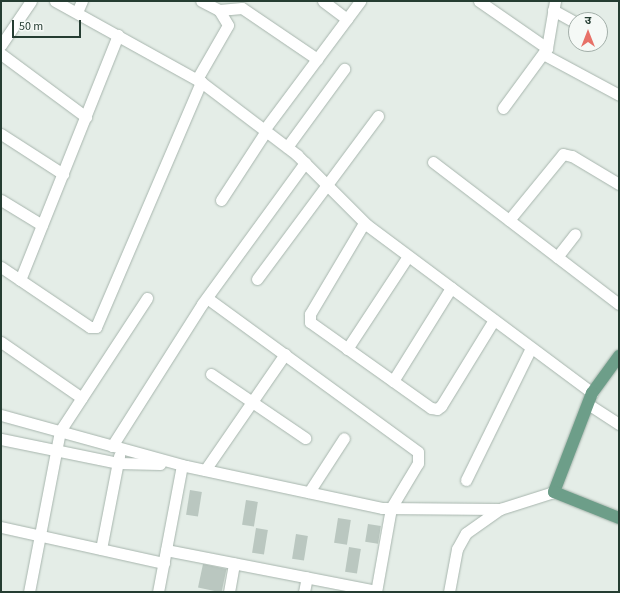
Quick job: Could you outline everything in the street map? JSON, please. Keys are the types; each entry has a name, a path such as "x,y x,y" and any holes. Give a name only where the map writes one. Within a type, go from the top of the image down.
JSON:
{"main road":[{"path":"616,365 590,398 554,492 619,518"}],"street":[{"path":"1,45 31,1"},
{"path":"55,1 199,80 287,147 305,163 364,223 531,348 619,424"},
{"path":"77,12 82,1"},
{"path":"201,1 220,10 242,8 317,59"},
{"path":"323,1 347,19"},
{"path":"221,200 265,130 360,1"},
{"path":"480,1 545,51 619,95"},
{"path":"503,108 545,51 552,5 568,17"},
{"path":"1,267 90,327 96,327 199,80 228,25 220,10"},
{"path":"20,280 118,35"},
{"path":"1,54 86,117"},
{"path":"287,147 344,69"},
{"path":"257,279 326,184 378,116"},
{"path":"1,134 63,174"},
{"path":"509,220 562,154 572,156 619,184"},
{"path":"433,162 619,304"},
{"path":"101,549 118,463 117,447 207,298 305,163"},
{"path":"1,200 42,226"},
{"path":"364,223 309,318 310,322 431,408 441,406 494,320"},
{"path":"557,257 574,234"},
{"path":"347,349 408,256"},
{"path":"393,381 451,288"},
{"path":"29,592 60,431 148,298"},
{"path":"166,550 376,591 391,508 418,463 418,452 207,298"},
{"path":"1,342 82,398"},
{"path":"466,480 531,348"},
{"path":"205,470 285,354"},
{"path":"212,374 305,438"},
{"path":"1,415 180,465 391,508 500,509"},
{"path":"309,492 344,438"},
{"path":"1,439 118,463 180,465"},
{"path":"158,592 180,465"},
{"path":"449,592 461,540 466,533 500,509 554,492"},
{"path":"1,528 164,563"},
{"path":"229,592 234,563"},
{"path":"304,592 307,577"}],"building":[{"path":"190,490 202,492 198,517 186,515"},
{"path":"246,500 258,502 254,527 242,525"},
{"path":"338,518 351,520 347,545 334,543"},
{"path":"368,524 381,526 378,544 365,542"},
{"path":"256,528 268,530 264,555 252,553"},
{"path":"296,534 308,536 304,561 292,559"},
{"path":"349,547 361,549 357,574 345,572"},
{"path":"203,564 226,569 222,592 198,587"}]}
